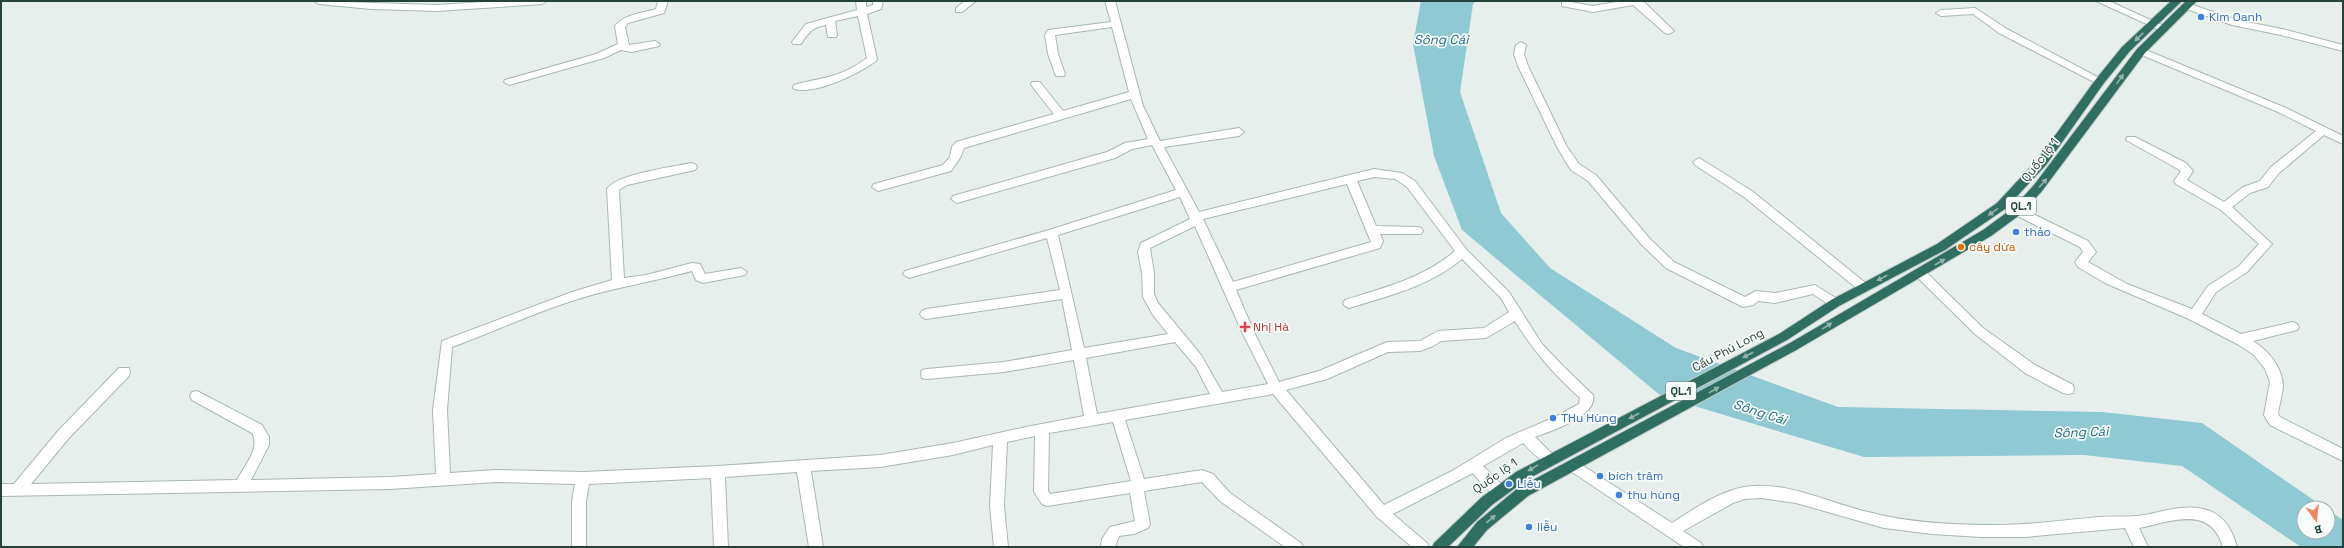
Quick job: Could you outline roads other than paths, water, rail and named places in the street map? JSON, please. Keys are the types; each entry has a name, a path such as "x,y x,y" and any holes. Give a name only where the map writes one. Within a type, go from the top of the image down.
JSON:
{"highway":[{"name":"Quốc lộ 1","path":"1783,337 1835,303 1941,246 2002,206 2025,182 2057,143 2100,81 2126,49 2158,26 2186,3"},
{"name":"Quốc lộ 1","path":"1574,466 1794,346 1861,305 1920,274 1987,233 2017,211 2048,177 2158,26"},
{"name":"Cầu Phú Long","path":"1580,445 1783,337"},
{"name":"Quốc lộ 1","path":"1438,547 1461,522 1498,490 1549,458 1580,445"},
{"name":"QL.1","path":"1464,547 1482,526 1523,492 1574,466"}],"street":[{"path":"319,1 371,6 437,8 542,1"},
{"path":"623,46 622,24 661,11 663,1"},
{"path":"798,87 826,84 846,77 872,59 861,1"},
{"path":"832,35 830,22 831,17 862,12 878,7 878,1"},
{"path":"959,10 971,1"},
{"path":"1110,1 1135,94 1156,143 1184,192 1196,219 1208,238 1248,332 1276,388 1382,513 1422,547"},
{"path":"1565,4 1593,9 1637,1 1669,32"},
{"path":"2101,1 2158,26"},
{"path":"2186,3 2235,23 2282,32 2343,48"},
{"path":"1941,13 1975,11 2003,31 2100,81"},
{"path":"797,42 808,26 830,22"},
{"path":"1060,74 1051,44 1050,35 1052,32 1115,24"},
{"path":"623,46 628,49 654,44"},
{"path":"1521,45 1519,54 1523,66 1562,147 1575,167 1592,178 1646,242 1670,265 1743,302 1749,302 1756,296 1774,298 1798,294 1812,289 1819,290 1835,303"},
{"path":"509,82 600,56 623,46"},
{"path":"2141,50 2282,110 2343,140"},
{"path":"1036,84 1061,116"},
{"path":"878,187 947,168 954,162 957,147 960,145 1135,94"},
{"path":"2225,207 2247,190 2254,190 2264,184 2275,170 2324,130"},
{"path":"957,199 1111,155 1129,146 1239,132"},
{"path":"2132,140 2182,166 2187,171 2180,181 2225,207 2266,244 2243,269 2212,289 2194,316"},
{"path":"1698,162 1748,194 1864,288"},
{"path":"618,284 613,189 617,184 624,182 691,167"},
{"path":"1219,399 1208,376 1194,354 1177,337 1150,298 1149,272 1143,252 1146,246 1196,219 1350,178 1374,173 1398,176 1406,180 1411,184 1462,252 1505,295 1518,313 1538,347 1587,399 1584,407 1562,420 1525,436 1474,465 1382,513"},
{"path":"1230,287 1376,245 1377,243 1372,230 1350,178"},
{"path":"909,274 1052,233 1184,192"},
{"path":"2017,211 2084,244 2090,252 2081,262 2088,268 2152,300 2194,316 2242,339 2263,356 2275,378 2276,392 2271,415 2275,421 2343,455"},
{"path":"1372,230 1417,231"},
{"path":"1052,233 1067,294 1092,421"},
{"path":"1349,303 1413,282 1454,259 1462,252"},
{"path":"443,479 440,410 446,344 576,296 618,284 646,280 692,267 696,267 700,278 704,279 741,272"},
{"path":"1920,274 1979,331 2030,369 2068,389"},
{"path":"926,314 1067,294"},
{"path":"1,490 390,483 496,476 582,478 804,467 903,458 1042,430 1276,388 1322,375 1386,347 1420,346 1438,336 1446,334 1463,336 1486,333 1518,313"},
{"path":"2242,339 2293,328"},
{"path":"926,374 1004,367 1177,337"},
{"path":"17,490 63,435 124,372"},
{"path":"197,396 257,429 262,437 262,445 241,486"},
{"path":"1108,547 1109,539 1115,531 1138,527 1143,524 1138,486 1118,417"},
{"path":"1042,430 1041,492 1047,500 1196,476 1208,478 1225,497 1296,547"},
{"path":"1525,436 1549,458"},
{"path":"1000,438 997,506 1001,547"},
{"path":"1474,465 1498,490"},
{"path":"1574,466 1673,530 1696,547"},
{"path":"804,467 816,547"},
{"path":"718,472 721,547"},
{"path":"579,547 579,501 582,478"},
{"path":"1673,530 1732,497 1745,493 1783,495 1883,522 1943,529 2031,531 2130,522 2172,514 2213,518 2218,522 2230,547"},
{"path":"2130,522 2141,547"}],"water":[{"name":"Sông Cái","path":"1421,1 1476,1 1473,4 1460,92 1501,213 1550,268 1676,348 1838,407 2102,412 2202,423 2313,500 2296,500 2296,540 2336,540 2336,515 2343,520 2343,547 2301,547 2182,466 2084,455 1864,457 1661,396 1462,230 1434,156 1413,44"}],"place":[{"name":"Kim Oanh","path":"2201,17"},
{"name":"thảo","path":"2016,232"},
{"name":"cây dừa","path":"1961,247"},
{"name":"Nhị Hà","path":"1245,327"},
{"name":"THu Hùng","path":"1553,418"},
{"name":"bích trâm","path":"1600,476"},
{"name":"Liễu","path":"1509,484"},
{"name":"thu hùng","path":"1619,495"},
{"name":"liễu","path":"1529,527"}]}
